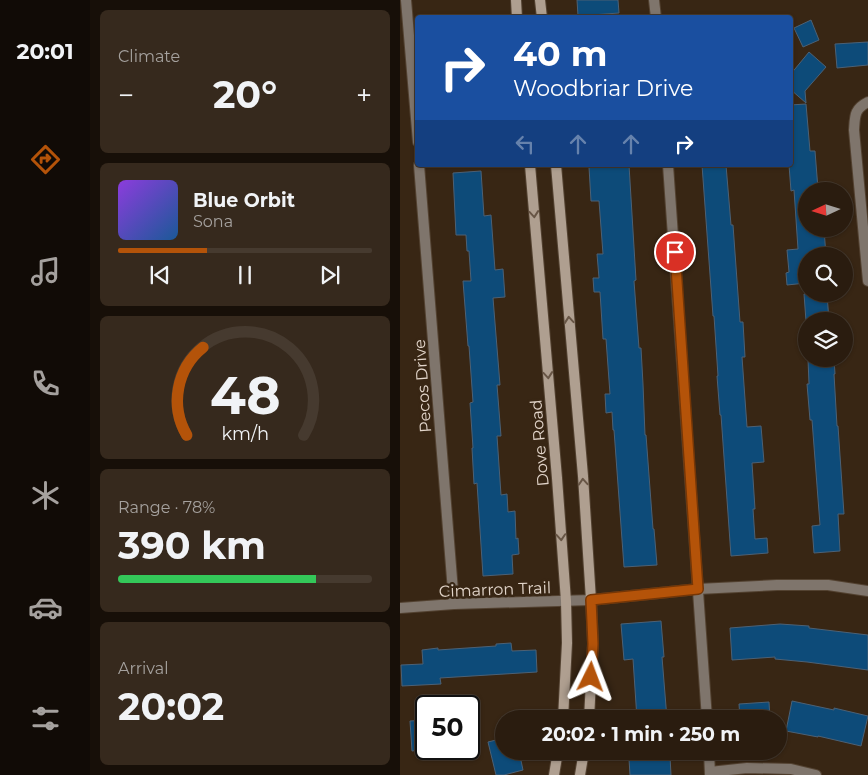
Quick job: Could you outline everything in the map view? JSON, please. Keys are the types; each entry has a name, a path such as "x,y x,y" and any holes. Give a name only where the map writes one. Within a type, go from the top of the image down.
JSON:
{"main road":[{"path":"516,0 517,15"},
{"path":"540,0 542,15"},
{"name":"Dove Road","path":"530,167 566,601 567,643 563,710"},
{"path":"556,167 582,467 591,600 593,644 589,710"},
{"path":"554,775 556,760"},
{"path":"580,775 582,760"}],"street":[{"path":"406,0 415,106"},
{"path":"654,0 656,15"},
{"path":"868,102 859,107 854,130 868,281"},
{"name":"Pecos Drive","path":"419,167 454,604"},
{"path":"668,167 706,710"},
{"name":"Cimarron Trail","path":"400,608 454,604 591,600 698,589 777,585 828,585 868,590"},
{"path":"709,760 710,773 747,768 791,769 816,775"}],"building":[{"path":"577,0 618,0 619,13 578,15"},
{"path":"811,20 819,40 803,47 794,28"},
{"path":"868,42 868,65 837,68 835,44"},
{"path":"809,52 826,67 805,91 806,103 793,92 793,71"},
{"path":"806,104 810,151 815,151 817,182 798,182 798,238 825,238 825,247 798,247 798,249 794,190 791,191 789,167 793,167 793,105"},
{"path":"589,167 629,167 636,280 634,281 639,348 641,348 645,435 657,565 624,567 612,412 606,413 605,394 610,394 606,339 603,339 600,292 594,292 593,278 599,278 597,254 603,254 599,201 591,201"},
{"path":"702,167 726,167 731,225 733,225 740,322 743,322 745,357 742,357 747,427 761,426 764,462 752,463 755,539 767,538 768,553 731,556"},
{"path":"481,171 484,216 491,215 495,270 503,269 505,297 493,298 500,385 497,385 501,436 497,436 501,495 507,494 508,512 515,511 516,539 518,538 519,554 512,555 513,574 483,576 477,483 474,484 470,403 473,402 463,281 471,281 469,251 467,251 466,235 456,235 453,173"},
{"path":"798,249 798,284 787,285 786,273 789,272 787,250"},
{"path":"805,302 828,302 828,312 805,312"},
{"path":"808,367 835,367 844,514 838,514 840,551 814,553 812,526 820,525 812,420 810,420 807,384 809,384"},
{"path":"661,621 666,710 636,710 633,659 624,660 621,624"},
{"path":"780,624 809,626 809,628 868,635 868,670 775,659 775,657 732,660 730,628"},
{"path":"511,643 512,651 536,650 537,672 440,678 441,684 402,686 401,665 423,664 422,650 496,646 496,644"},
{"path":"792,701 868,716 861,746 787,731"},
{"path":"769,702 769,710 739,710 739,704"},
{"path":"410,721 415,721 415,751 412,751"},
{"path":"495,740 495,760 521,760 523,770 496,775 488,742"},
{"path":"629,760 670,760 671,775 630,775"}],"route":[{"path":"591,677 593,644 591,600 698,589 675,252"}]}
